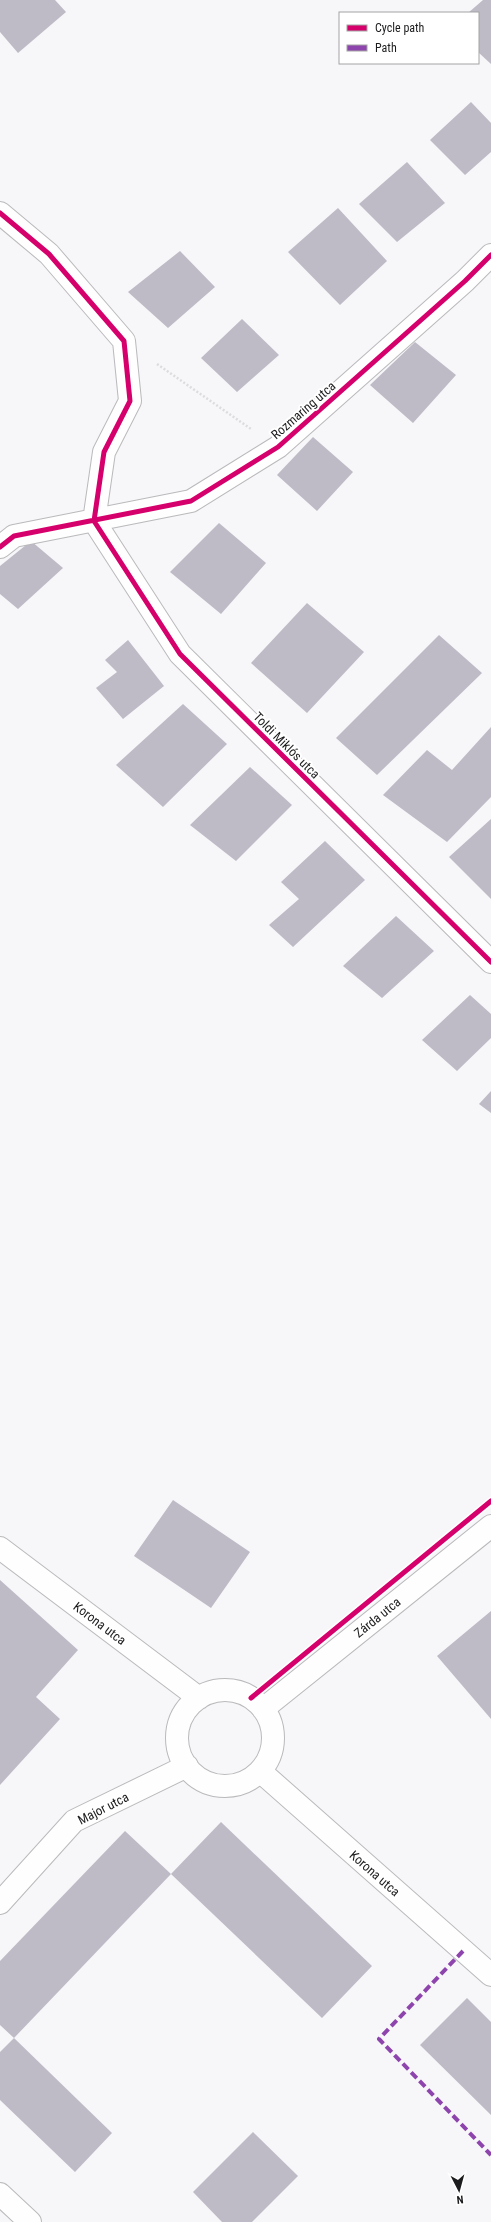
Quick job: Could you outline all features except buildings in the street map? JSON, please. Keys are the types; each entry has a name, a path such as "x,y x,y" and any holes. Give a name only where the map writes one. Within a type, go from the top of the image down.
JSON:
{"street":[{"path":"0,213 49,254 124,341 130,401 104,452 94,521"},
{"name":"Rozmaring utca","path":"0,547 14,536 191,501 278,447 465,281 491,255"},
{"name":"Toldi Miklós utca","path":"94,521 180,654 491,962"},
{"name":"Zárda utca","path":"263,1709 491,1526"},
{"name":"Korona utca","path":"0,1548 199,1698"},
{"path":"233,1691 251,1698 263,1709 272,1726 272,1746 266,1763 260,1771 239,1784 216,1785 205,1781 187,1766 178,1746 179,1724 184,1714 199,1698 210,1693 233,1691"},
{"name":"Major utca","path":"0,1903 74,1821 187,1766"},
{"name":"Korona utca","path":"260,1771 491,1975"},
{"path":"0,2194 30,2222"}],"path":[{"path":"124,341 278,447"}],"marked path":[{"path":"463,1951 379,2039 491,2155"}],"cycle path":[{"path":"0,213 49,254 124,341 130,401 104,452 94,521 180,654 491,962"},
{"path":"0,547 14,536 191,501 278,447 465,281 491,255"},
{"path":"251,1698 491,1501"}]}
